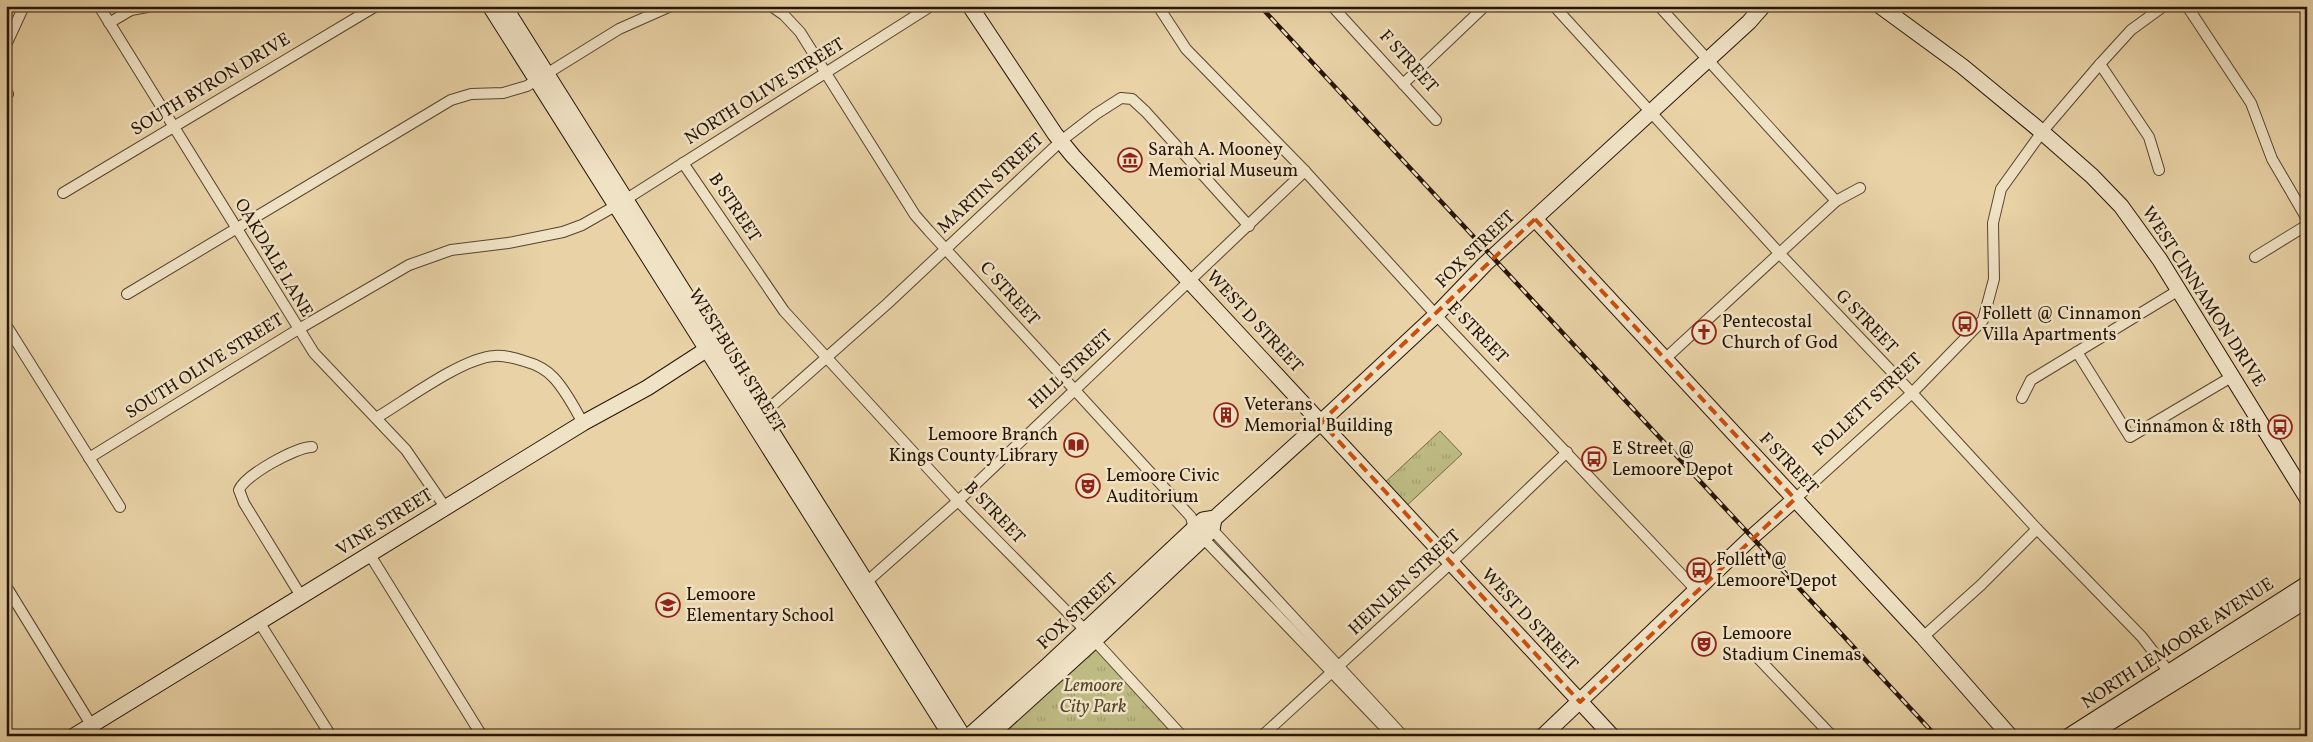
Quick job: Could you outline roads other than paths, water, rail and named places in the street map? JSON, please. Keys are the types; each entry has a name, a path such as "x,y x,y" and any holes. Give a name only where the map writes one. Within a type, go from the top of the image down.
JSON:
{"street":[{"path":"6,46 24,6"},
{"name":"OAKDALE LANE","path":"99,6 297,330 314,353 406,450 445,508"},
{"name":"SOUTH BYRON DRIVE","path":"63,193 376,6"},
{"name":"WEST BUSH STREET","path":"490,6 543,78 622,202 862,586 951,736"},
{"name":"WEST BUSH STREET","path":"504,6 543,78"},
{"path":"127,294 451,100 471,94 515,90 543,78 619,28 671,6"},
{"name":"C STREET","path":"771,6 784,15 796,28 915,215 1335,669 1393,736"},
{"name":"NORTH OLIVE STREET","path":"622,202 931,6"},
{"name":"WEST D STREET","path":"970,6 1061,141 1612,736"},
{"name":"E STREET","path":"1158,6 1186,49 1305,171 1436,315 1697,590"},
{"name":"F STREET","path":"1332,6 1436,120"},
{"path":"1402,84 1485,6"},
{"name":"G STREET","path":"1554,6 1780,254 1912,393 2037,529 2142,637 2172,676"},
{"path":"1659,6 1836,201"},
{"name":"FOX STREET","path":"989,736 1203,526 1321,422 1436,315 1485,264 1749,22 1763,6"},
{"name":"WEST CINNAMON DRIVE","path":"1880,6 1962,66 2042,132 2092,176 2122,206 2179,290 2307,498"},
{"name":"FOLLETT STREET","path":"1543,736 1697,590 1912,393 1983,320 1994,279 1993,223 2001,189 2042,132 2100,64 2131,30 2164,6"},
{"path":"2187,6 2251,103 2272,159 2307,219"},
{"path":"109,23 131,10 147,7"},
{"path":"2100,64 2149,137 2159,170"},
{"name":"MARTIN STREET","path":"757,419 886,304 1061,141 1120,98 1132,99 1249,226"},
{"name":"B STREET","path":"683,163 784,311 958,501 1090,636 1182,736"},
{"name":"HILL STREET","path":"862,586 958,501 1305,171"},
{"path":"1666,358 1836,201 1860,188"},
{"name":"SOUTH OLIVE STREET","path":"89,458 297,330 409,265 451,250 508,243 563,232 582,225 622,202"},
{"name":"F STREET","path":"1535,219 1923,637 2010,736"},
{"path":"2255,257 2307,225"},
{"path":"2022,398 2031,380 2179,290"},
{"path":"6,324 120,507"},
{"name":"VINE STREET","path":"74,736 94,730 259,622 584,422 647,388 712,346"},
{"path":"2077,352 2130,437 2233,376"},
{"path":"376,418 460,366 476,359 494,356 509,357 530,363 547,372 564,391 584,422"},
{"path":"301,596 244,503 239,490 245,480 262,470 299,449 312,448"},
{"name":"HEINLEN STREET","path":"1262,736 1451,563 1568,452"},
{"path":"1923,637 1981,585 2037,529"},
{"path":"370,555 482,736"},
{"name":"NORTH LEMOORE AVENUE","path":"2089,736 2172,676 2307,584"},
{"path":"6,586 94,730"},
{"name":"WEST BUSH STREET","path":"862,586 963,736"},
{"name":"NORTH LEMOORE AVENUE","path":"2070,736 2307,600"},
{"path":"259,622 331,736"},
{"name":"FOX STREET","path":"969,736 1090,636"},
{"path":"1759,659 1826,734"},
{"name":"C STREET","path":"1335,669 1404,736"}],"railway":[{"path":"1260,6 1936,736"}],"place":[{"name":"Sarah A. Mooney Memorial Museum","path":"1130,160"},
{"name":"Follett @ Cinnamon Villa Apartments","path":"1965,324"},
{"name":"Pentecostal Church of God","path":"1704,332"},
{"name":"Veterans Memorial Building","path":"1226,415"},
{"name":"Cinnamon & 18th","path":"2280,427"},
{"name":"Lemoore Branch Kings County Library","path":"1076,445"},
{"name":"E Street @ Lemoore Depot","path":"1594,459"},
{"name":"Lemoore Civic Auditorium","path":"1088,486"},
{"name":"Follett @ Lemoore Depot","path":"1699,570"},
{"name":"Lemoore Elementary School","path":"668,605"},
{"name":"Lemoore Stadium Cinemas","path":"1704,644"}],"park label":[{"name":"Lemoore City Park","path":"1093,696"}]}
